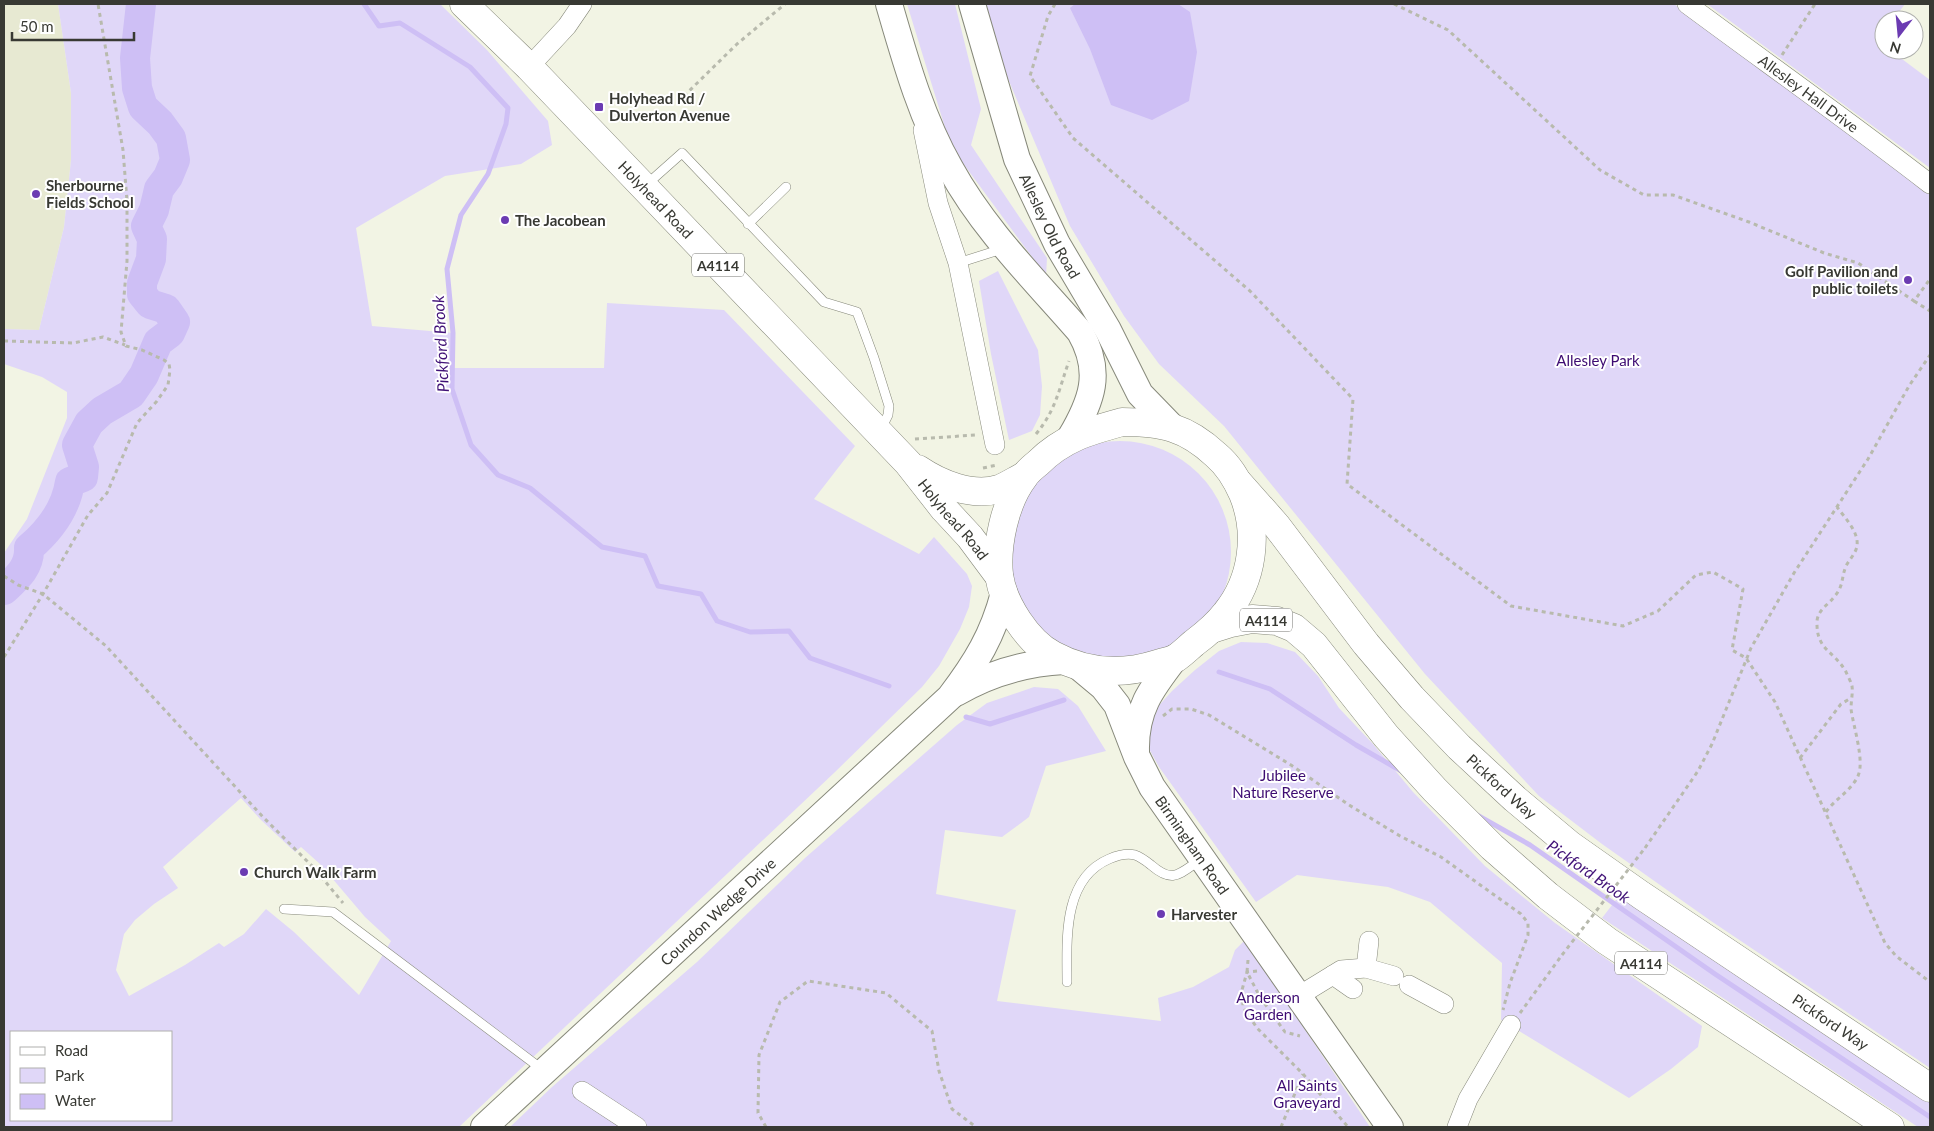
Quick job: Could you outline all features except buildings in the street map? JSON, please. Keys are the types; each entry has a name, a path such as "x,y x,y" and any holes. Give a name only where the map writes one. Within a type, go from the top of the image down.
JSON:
{"highway":[{"name":"Holyhead Road","path":"464,4 529,67 879,433 908,451 928,476 949,486 977,492 999,489 1012,470"},
{"path":"1002,584 1000,549 1004,524 1011,500 1012,470 1045,456 1070,438 1122,422 1150,422 1172,427 1193,437 1228,465 1249,508 1253,531 1252,552 1238,594 1227,613 1212,629"},
{"name":"Holyhead Road","path":"908,451 944,509 970,536 1002,584 1021,625 1031,639 1048,653 1072,664 1105,671 1142,669 1175,658 1212,629"},
{"name":"Pickford Way","path":"1237,481 1276,525 1366,644 1412,698 1459,747 1515,799 1570,845 1641,895 1930,1088"},
{"name":"A4114","path":"1212,629 1231,622 1252,619 1277,621 1294,628 1314,645 1386,736 1434,790 1492,847 1548,896 1607,941 1890,1127"}],"main road":[{"path":"889,4 912,81 931,129 950,168 974,206 1005,248 1080,332 1087,345 1094,379 1092,390 1082,418 1070,438"},
{"name":"Allesley Old Road","path":"972,4 1017,159 1057,244 1108,330 1140,394 1172,427"},
{"name":"Coundon Wedge Drive","path":"484,1127 950,697 978,659 988,640 997,618 1002,584"},
{"name":"Birmingham Road","path":"1136,757 1136,735 1140,712 1159,679 1175,658"},
{"name":"Coundon Wedge Drive","path":"950,697 990,676 1018,667 1041,662 1072,664"},
{"name":"Birmingham Road","path":"1072,664 1103,687 1117,704 1136,757 1152,787 1202,858 1262,960 1297,997 1390,1127"}],"street":[{"path":"529,67 567,26 582,4"},
{"name":"Allesley Hall Drive","path":"1687,4 1842,116 1930,184"},
{"path":"912,81 938,203 958,263 995,445"},
{"path":"1366,968 1369,941"},
{"path":"1297,997 1341,970 1366,968 1402,981 1444,1004"},
{"path":"1333,976 1353,989"},
{"path":"1457,1127 1468,1099 1508,1030"},
{"path":"582,1091 637,1127"}],"lane":[{"path":"644,186 682,153 824,302 858,312 888,406 888,415 879,433"},
{"path":"748,224 786,187"},
{"path":"958,263 1005,248"},
{"path":"1067,982 1070,911 1078,890 1097,866 1112,858 1134,855 1143,858 1161,874 1171,876 1179,874 1202,858"},
{"path":"284,909 333,912 545,1072"}],"path":[{"path":"98,4 123,150 127,193 127,261 121,332 126,346"},
{"path":"684,96 737,44 785,4"},
{"path":"1055,4 1048,16 1030,76 1073,138 1250,291 1353,399 1347,484 1511,606 1624,626 1658,611 1696,575 1713,572 1743,589 1732,650 1746,658 1775,702 1885,943 1896,956 1930,982"},
{"path":"1394,4 1448,30 1600,170 1644,195 1674,196 1749,222 1824,253 1858,263 1930,311"},
{"path":"1784,53 1813,7 1807,4"},
{"path":"1914,301 1930,279"},
{"path":"4,341 73,343 102,337 142,350 164,360 169,364 170,370 168,385 138,423 107,493 88,515 4,657"},
{"path":"1160,718 1172,709 1191,709 1209,715 1291,765 1356,809 1441,858 1521,914 1528,923 1528,935 1504,1007 1500,1030 1508,1030 1562,954 1646,848 1698,771 1712,744 1746,658 1794,573 1868,459 1909,386 1930,355"},
{"path":"1034,437 1046,422 1058,399 1064,376"},
{"path":"908,451 978,435 978,418 990,414"},
{"path":"980,469 1012,470"},
{"path":"1826,812 1834,801 1843,796 1859,775 1859,750 1853,721 1852,686 1846,671 1836,658 1820,643 1817,619 1823,608 1834,598 1842,585 1846,567 1857,548 1856,534 1837,507"},
{"path":"4,576 18,585 43,594 106,646 263,816 314,868 348,909"},
{"path":"1800,758 1841,704 1851,698"},
{"path":"1247,972 1262,960 1254,954 1247,961 1247,972 1242,990 1243,1006 1257,1028 1303,1074 1348,1127"},
{"path":"1247,972 1260,997 1286,1032 1304,1037 1298,1030"},
{"path":"766,1127 758,1113 759,1055 780,1002 808,981 886,993 932,1031 940,1071 952,1109 976,1127"},
{"path":"1281,1127 1303,1074"}],"shaded area":[{"name":"Sherbourne Fields School","path":"4,4 58,4 71,93 71,160 64,227 39,330 4,329"}],"green space":[{"path":"58,4 440,4 487,50 548,121 552,145 521,164 445,176 356,228 372,326 453,333 453,368 604,368 607,303 724,310 855,446 814,499 919,554 934,537 967,574 972,586 969,607 960,629 939,666 922,687 835,772 459,1127 4,1127 4,553 27,519 67,418 67,392 42,377 4,364 4,329 39,330 64,227 71,160 71,93","holes":["241,798 295,852 301,847 320,864 365,917 391,941 359,995 294,932 266,909 244,934 224,947 219,943 185,965 129,996 116,970 124,934 135,920 178,888 163,867"]},
{"path":"907,4 955,4 981,109 971,145 1047,258 1046,276 951,147"},
{"name":"Allesley Park","path":"986,4 1674,4 1842,127 1930,195 1930,1068 1711,921 1602,844 1539,796 1425,674 1224,426 1159,364 1124,316 1070,226 1006,74"},
{"path":"1707,4 1905,4 1900,10 1874,10 1874,60 1903,60 1930,80 1930,168"},
{"path":"998,271 1038,350 1042,386 1040,415 1032,431 1009,440 991,354 979,281"},
{"path":"1109,441 1131,441 1163,449 1182,459 1199,473 1213,490 1223,509 1229,530 1231,552 1229,574 1223,595 1213,614 1199,631 1182,645 1152,659 1131,663 1109,663 1088,659 1058,645 1034,623 1027,614 1013,584 1009,563 1009,541 1013,520 1027,490 1049,466 1058,459 1088,445"},
{"name":"Jubilee Nature Reserve","path":"1241,642 1267,643 1295,652 1318,676 1339,708 1373,744 1413,792 1485,866 1555,923 1702,1026 1698,1047 1671,1069 1629,1098 1501,1020 1502,963 1430,902 1388,887 1297,875 1256,902 1159,767 1148,747 1148,731 1154,711 1195,670 1219,651"},
{"path":"1034,687 1058,689 1078,706 1106,751 1046,766 1029,817 1002,837 945,830 936,894 1016,910 997,1001 1161,1021 1158,998 1193,987 1229,967 1235,950 1245,940 1370,1127 510,1127 552,1087 697,962 805,858 957,725 987,703"},
{"path":"1619,896 1930,1101 1930,1127 1918,1127 1602,918"}],"water":[{"path":"1075,4 1178,4 1190,12 1197,52 1189,101 1152,120 1111,105 1090,49 1070,8"}],"waterway":[{"path":"4,590 25,566 29,555 29,548 56,519 65,501 70,482 83,477 84,467 77,445 89,423 102,411 131,394 144,375 158,342 170,333 175,322 166,309 150,304 142,294 142,283 151,259 152,239 146,226 154,210 159,189 168,177 175,160 171,138 160,123 143,107 137,88 135,58 141,4"},
{"name":"Pickford Brook","path":"364,4 379,26 400,23 470,67 508,108 506,124 488,174 461,215 447,269 453,333 452,389 471,445 498,475 530,488 602,547 645,556 658,586 701,594 717,621 750,632 789,631 810,658 889,686"},
{"name":"Pickford Brook","path":"1219,672 1270,689 1356,745 1403,772"},
{"name":"Pickford Brook","path":"966,717 990,724 1064,700"},
{"name":"Pickford Brook","path":"1477,815 1530,845 1715,974 1930,1117"}],"place":[{"name":"Holyhead Rd / Dulverton Avenue","path":"599,107"},
{"name":"Sherbourne Fields School","path":"36,194"},
{"name":"The Jacobean","path":"505,220"},
{"name":"Golf Pavilion and public toilets","path":"1908,280"},
{"name":"Church Walk Farm","path":"244,872"},
{"name":"Harvester","path":"1161,914"}],"park label":[{"name":"Anderson Garden","path":"1268,1006"},
{"name":"All Saints Graveyard","path":"1307,1094"}]}
